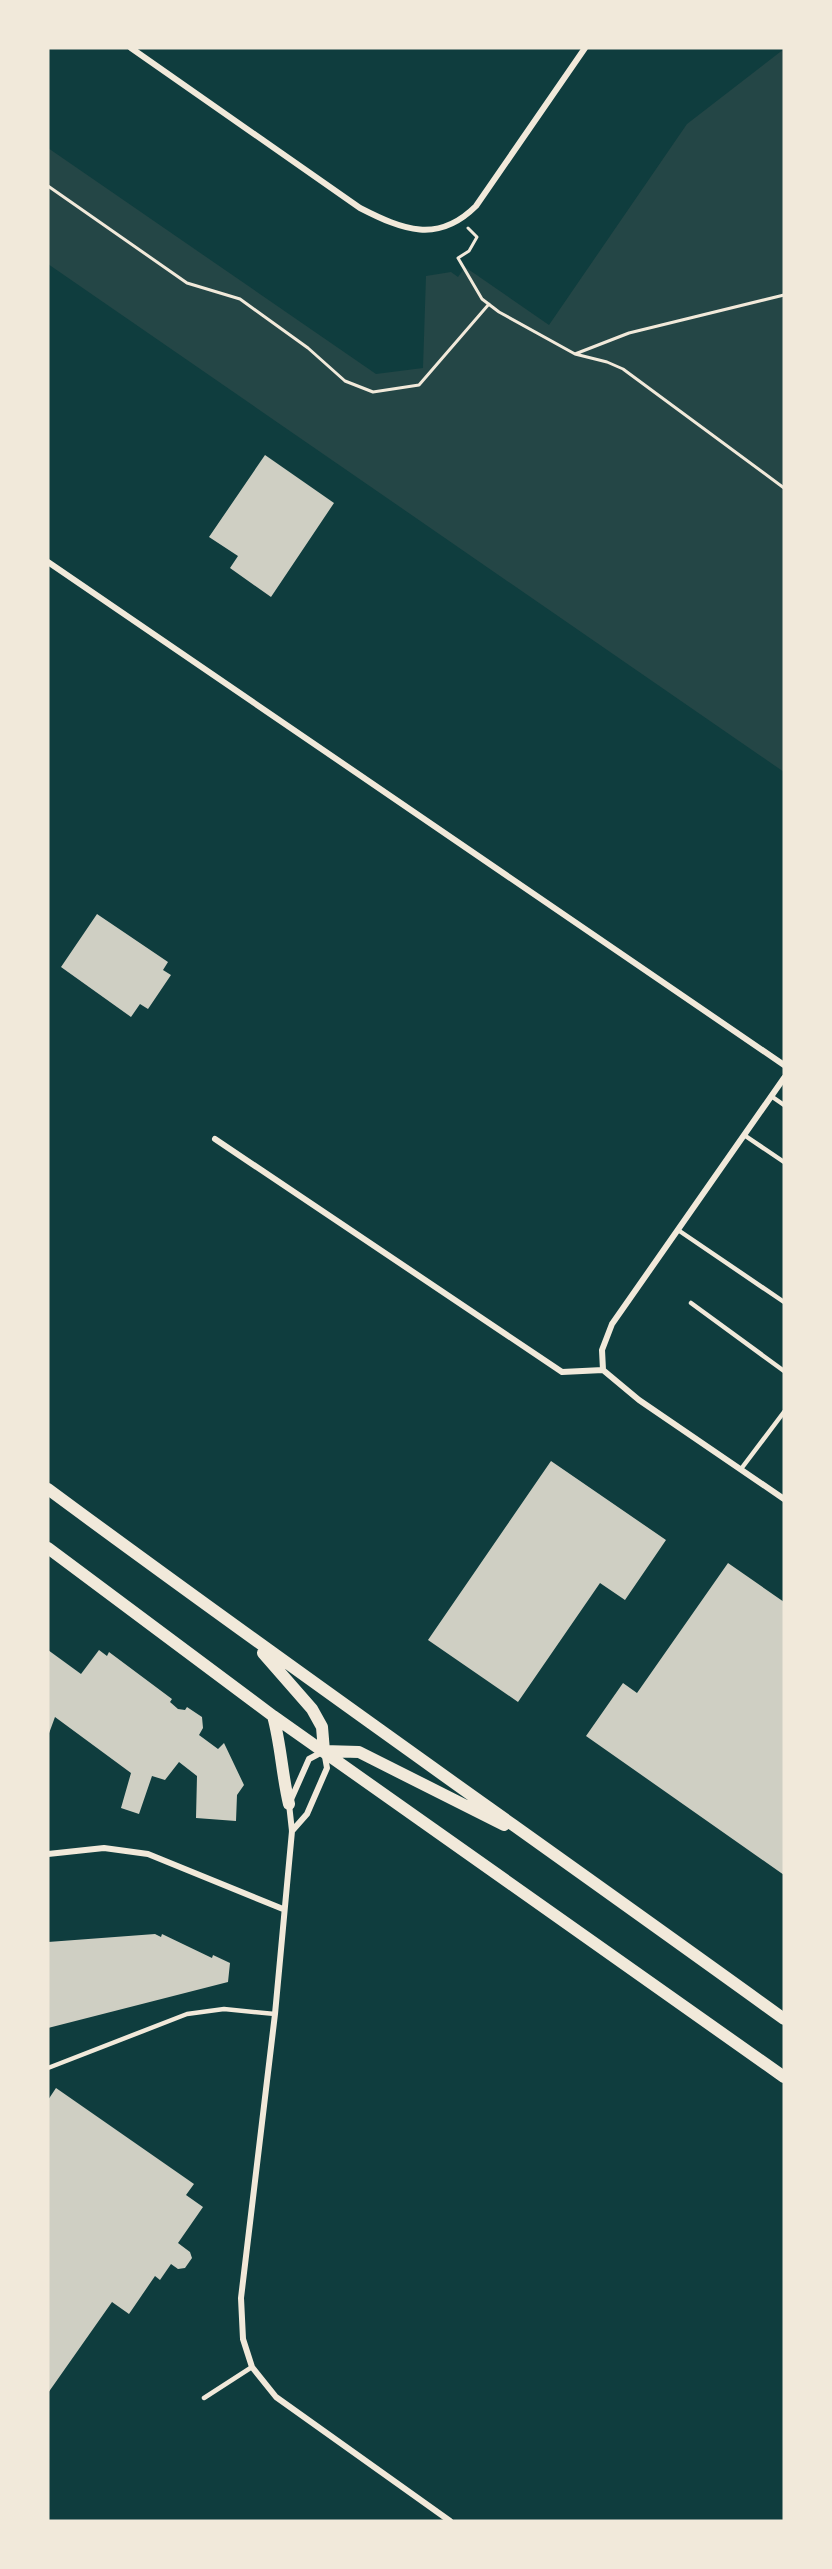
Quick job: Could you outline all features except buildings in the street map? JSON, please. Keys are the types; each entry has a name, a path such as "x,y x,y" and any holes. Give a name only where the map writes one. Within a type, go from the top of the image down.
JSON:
{"main road":[{"path":"48,1489 248,1637 342,1701 784,2019"},
{"path":"48,1548 273,1716 784,2077"},
{"path":"248,1637 312,1708 322,1727 324,1751"},
{"path":"273,1716 280,1744 282,1778 289,1804"},
{"path":"324,1751 347,1750 365,1755 540,1843"}],"street":[{"path":"131,48 360,208 391,224 416,230 441,230 462,220 476,206 581,49"},
{"path":"48,562 784,1065"},
{"path":"603,1370 602,1350 612,1324 784,1078"},
{"path":"215,1139 562,1372 603,1370 639,1400 784,1499"},
{"path":"292,1831 307,1814 327,1768 324,1751 309,1760 289,1804 292,1831 275,2014 241,2298 243,2339 252,2367 276,2397 306,2421 450,2521"},
{"path":"48,1854 104,1848 148,1854 283,1909"}],"lane":[{"path":"771,1096 784,1105"},
{"path":"744,1135 784,1162"},
{"path":"678,1230 784,1302"},
{"path":"691,1303 784,1371"},
{"path":"741,1469 784,1412"},
{"path":"48,2068 187,2014 224,2009 275,2014"},
{"path":"204,2398 252,2367"}],"path":[{"path":"48,186 187,283 240,299 308,348 345,381 373,392 419,386 489,304"},
{"path":"462,220 477,237 469,251 458,258 482,299 575,354 607,362 623,369 784,488"},
{"path":"575,354 628,333 784,295"}],"shaded area":[{"path":"784,49 784,772 48,264 48,148 376,374 423,368 426,276 451,272 458,277 465,267 549,325 687,124"}]}
